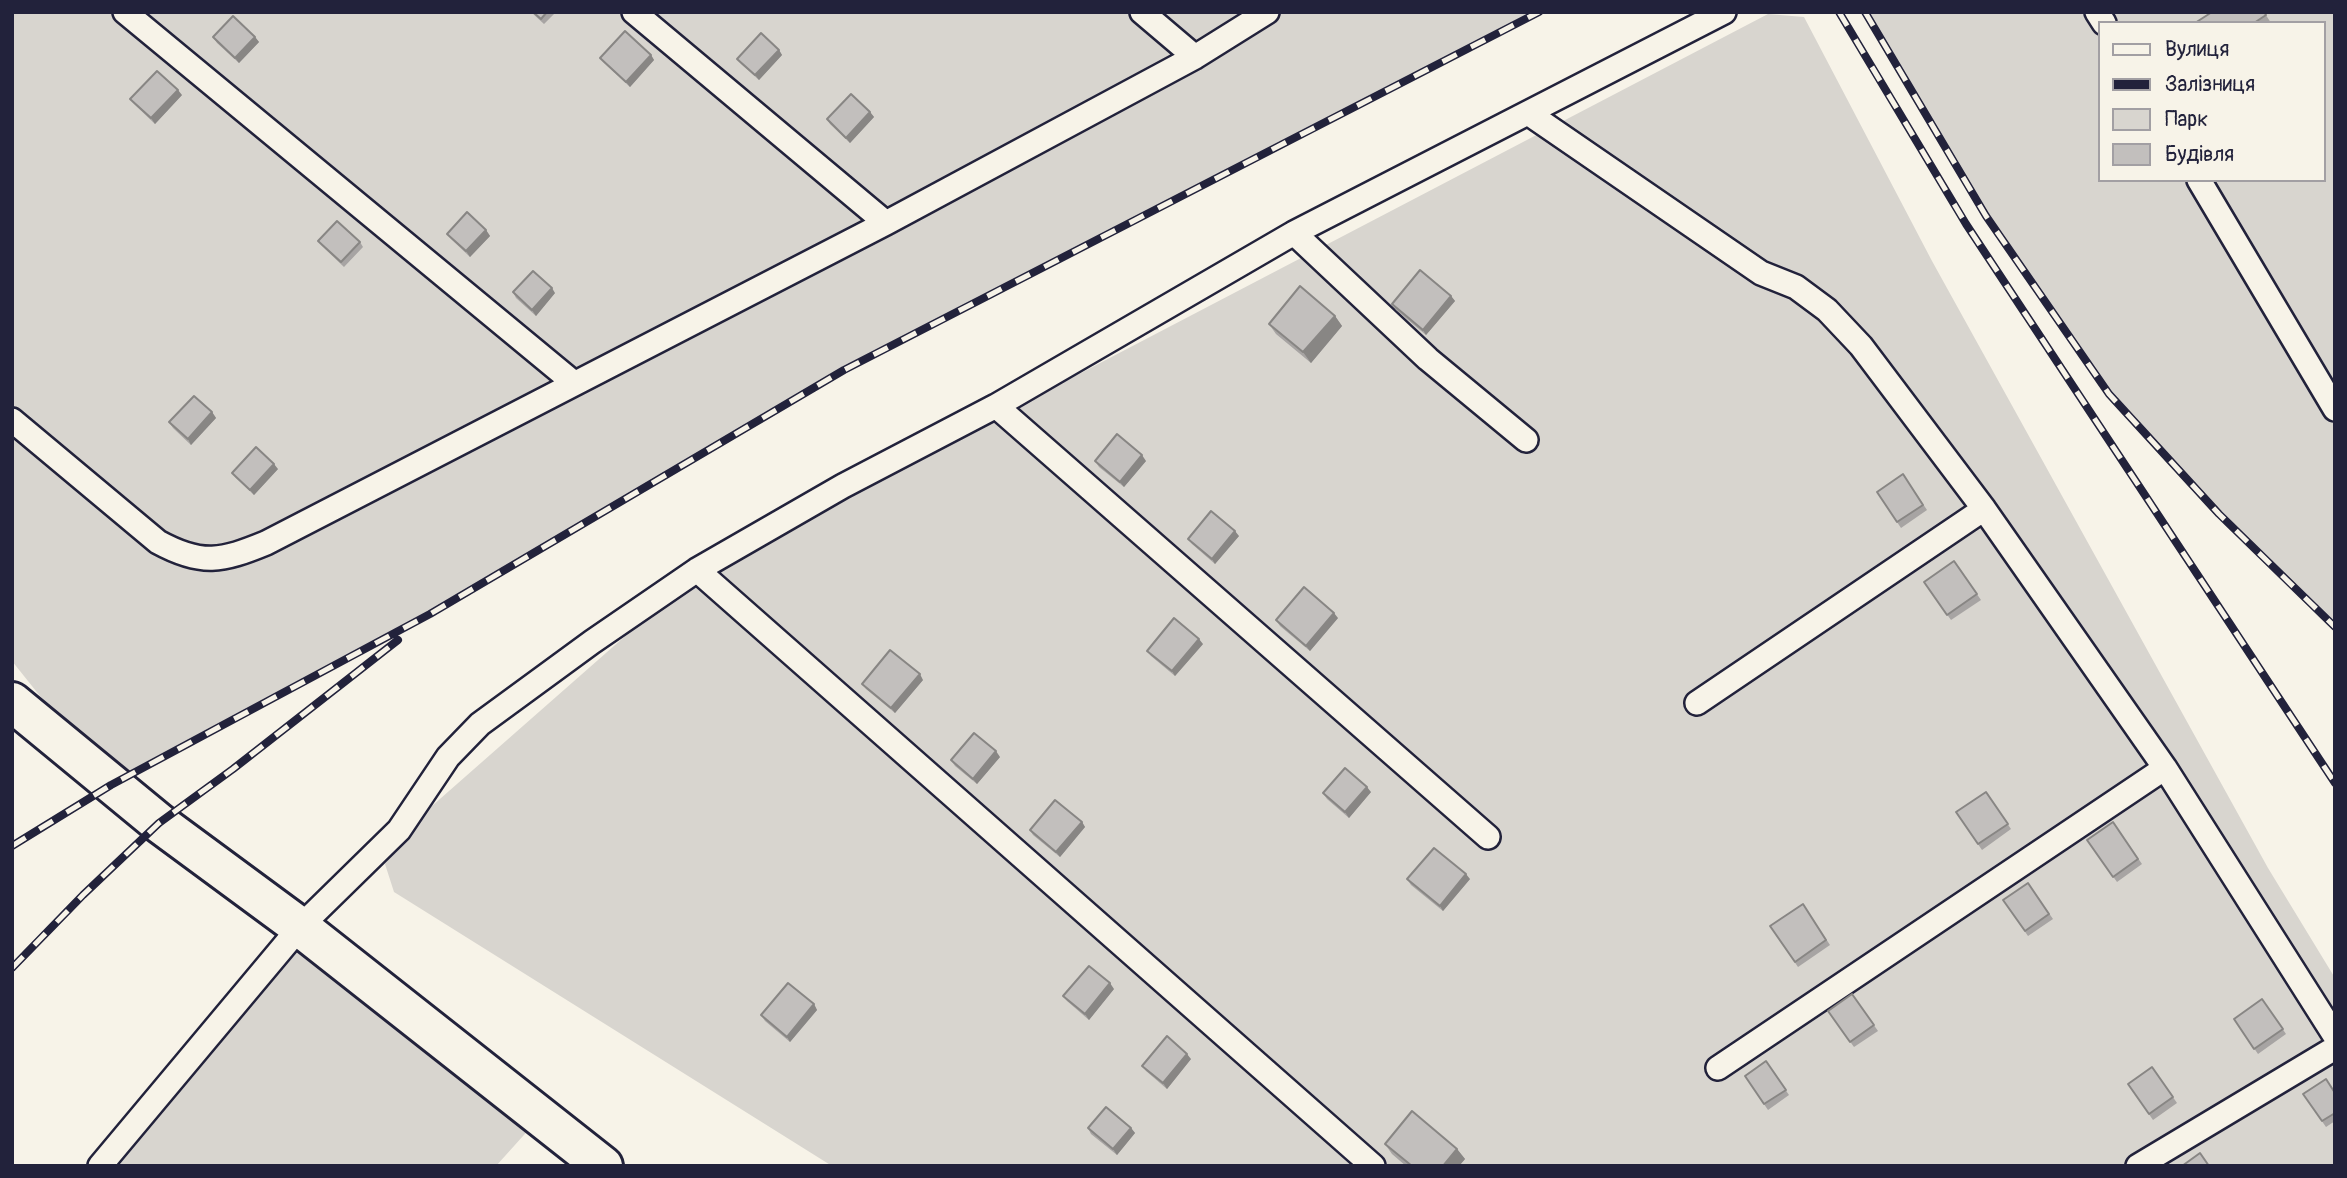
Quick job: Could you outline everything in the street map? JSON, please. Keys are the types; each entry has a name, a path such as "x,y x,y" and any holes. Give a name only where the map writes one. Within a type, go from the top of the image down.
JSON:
{"main road":[{"path":"12,702 159,823 300,927 603,1166"}],"lane":[{"path":"125,12 574,383"},
{"path":"634,12 886,223"},
{"path":"1142,12 1195,57"},
{"path":"12,420 158,542 178,553 204,559 232,557 266,542 886,223 1195,57 1267,12"},
{"path":"100,1166 300,927 399,830 448,757 480,724 697,570 843,486 996,406 1294,233 1724,12"},
{"path":"1528,113 1760,273 1796,287 1827,310 1861,345 1984,509 2165,768 2335,1036"},
{"path":"2200,182 2335,409"},
{"path":"1294,233 1428,359 1526,440"},
{"path":"996,406 1489,837"},
{"path":"1697,703 1984,509"},
{"path":"697,570 1373,1166"},
{"path":"1718,1068 2165,768"},
{"path":"2137,1166 2335,1048"}],"green space":[{"path":"12,12 1539,12 844,370 430,614 111,785 12,661"},
{"path":"1865,12 2335,12 2335,627 2166,457 2109,394 1986,216"},
{"path":"1768,14 1804,17 1932,261 2268,868 2335,978 2335,1166 832,1166 394,892 385,864 424,813 656,609 790,525"},
{"path":"300,927 541,1116 496,1166 100,1166"}],"building":[{"path":"533,12 547,12 541,19"},
{"path":"2212,12 2264,12 2266,15 2257,21 2198,21"},
{"path":"233,16 255,37 235,58 213,37"},
{"path":"625,31 651,55 626,82 600,58"},
{"path":"761,33 779,50 755,75 737,59"},
{"path":"157,71 178,90 151,118 130,99"},
{"path":"851,94 870,112 846,138 827,119"},
{"path":"467,212 486,230 466,251 447,234"},
{"path":"337,221 360,242 341,262 318,241"},
{"path":"1420,270 1451,296 1423,330 1392,304"},
{"path":"533,271 552,288 532,310 513,292"},
{"path":"1300,286 1335,316 1303,352 1269,324"},
{"path":"194,396 212,412 188,439 169,422"},
{"path":"1117,434 1142,455 1120,482 1095,461"},
{"path":"256,447 274,464 250,490 232,473"},
{"path":"1903,474 1923,505 1897,522 1877,492"},
{"path":"1211,511 1235,531 1212,559 1188,539"},
{"path":"1954,561 1977,594 1947,615 1924,582"},
{"path":"1304,587 1334,613 1306,646 1276,620"},
{"path":"1174,618 1199,639 1172,671 1147,651"},
{"path":"890,650 920,674 891,708 862,684"},
{"path":"974,733 996,751 973,779 951,760"},
{"path":"1345,768 1367,787 1345,812 1323,793"},
{"path":"1986,792 2008,824 1978,844 1956,812"},
{"path":"1055,800 1082,822 1056,852 1030,830"},
{"path":"2113,822 2138,859 2113,877 2087,840"},
{"path":"1434,848 1466,874 1440,906 1407,879"},
{"path":"2028,883 2049,914 2025,931 2003,900"},
{"path":"1803,904 1826,940 1795,962 1770,926"},
{"path":"1089,966 1110,983 1085,1014 1063,996"},
{"path":"788,983 814,1004 787,1037 761,1015"},
{"path":"1852,994 1874,1025 1850,1042 1828,1011"},
{"path":"2262,999 2283,1029 2254,1049 2234,1019"},
{"path":"1167,1036 1187,1054 1163,1083 1142,1066"},
{"path":"1766,1061 1786,1090 1764,1104 1745,1076"},
{"path":"2152,1067 2173,1097 2149,1114 2128,1084"},
{"path":"2326,1079 2335,1093 2335,1113 2322,1121 2303,1094"},
{"path":"1106,1107 1131,1128 1113,1149 1088,1128"},
{"path":"1412,1111 1457,1149 1443,1166 1412,1166 1385,1144"},
{"path":"2200,1153 2209,1166 2182,1166"}],"railway":[{"path":"12,846 111,785 430,614 844,370 1539,12"},
{"path":"1839,12 1966,224 2335,783"},
{"path":"1865,12 1986,216 2109,394 2219,514 2335,627"},
{"path":"12,968 83,895 159,823 233,769 398,640"}]}
